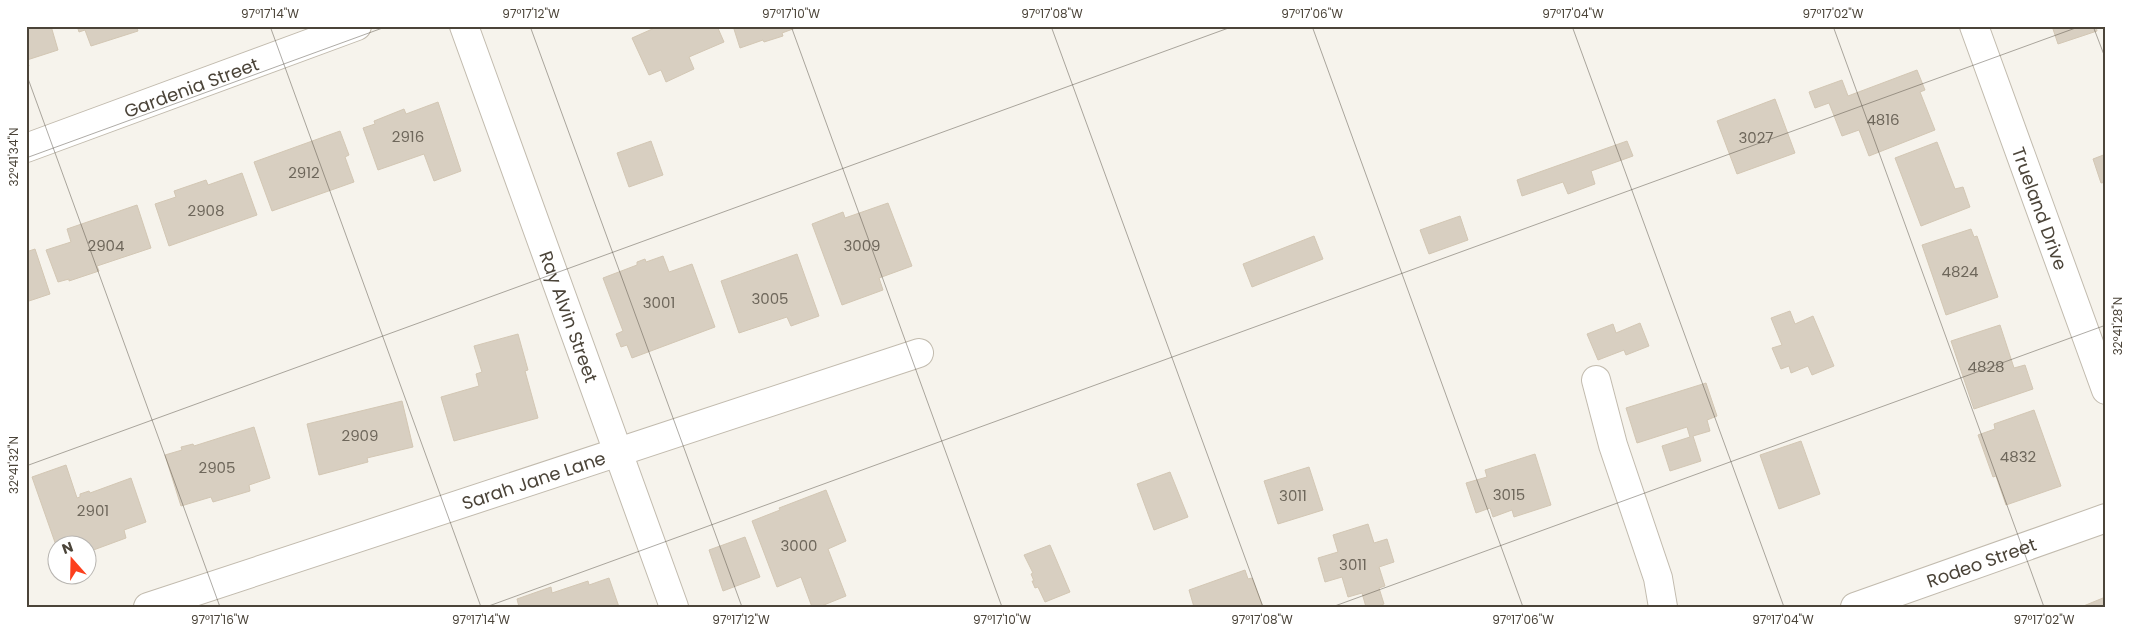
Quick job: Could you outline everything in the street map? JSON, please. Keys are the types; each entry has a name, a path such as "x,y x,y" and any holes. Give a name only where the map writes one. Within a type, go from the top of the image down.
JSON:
{"street":[{"name":"Gardenia Street","path":"26,148 357,26"},
{"name":"Ray Alvin Street","path":"464,26 674,607"},
{"name":"Trueland Drive","path":"1974,26 2106,390"},
{"name":"Sarah Jane Lane","path":"148,607 920,353"},
{"path":"1596,380 1613,445 1658,578 1663,607"},
{"name":"Rodeo Street","path":"1855,607 2106,518"}],"building":[{"path":"26,26 51,26 58,50 27,60 29,66 26,67"},
{"path":"77,26 136,26 138,31 91,46 85,30 79,32"},
{"path":"659,26 717,26 724,42 689,57 694,69 666,82 661,70 649,75 632,38"},
{"path":"733,26 801,26 782,33 783,36 764,42 763,40 740,48"},
{"path":"2052,26 2096,26 2097,31 2058,44"},
{"path":"1917,70 1925,90 1920,92 1935,130 1869,156 1859,130 1842,136 1829,103 1815,108 1809,92 1842,80 1848,96"},
{"path":"1775,99 1795,153 1737,174 1717,121"},
{"path":"438,102 461,171 434,181 424,154 378,170 363,128 375,124 374,121 404,109 406,114"},
{"path":"340,131 349,155 345,157 354,182 272,211 254,162"},
{"path":"651,141 663,175 629,187 617,153"},
{"path":"1627,141 1633,156 1591,171 1595,184 1568,194 1563,182 1522,196 1517,180"},
{"path":"1937,142 1955,189 1963,187 1970,207 1921,226 1895,158"},
{"path":"2106,154 2106,182 2101,183 2093,159"},
{"path":"242,173 257,215 169,246 155,204 176,197 174,191 206,180 208,185"},
{"path":"888,203 912,266 879,278 883,290 842,305 812,224 843,212 845,218"},
{"path":"137,205 151,248 97,266 99,271 69,281 69,279 58,282 46,250 71,242 67,229"},
{"path":"1460,216 1468,240 1429,254 1420,230"},
{"path":"1971,229 1974,237 1977,236 1998,297 1946,315 1922,245"},
{"path":"1314,236 1323,259 1252,287 1243,264"},
{"path":"35,249 50,294 26,302 26,252"},
{"path":"797,254 819,316 791,326 787,317 739,333 721,281"},
{"path":"663,256 669,272 692,264 715,327 632,358 627,345 621,347 616,334 623,331 603,278 637,265 637,262 645,259 646,262"},
{"path":"1790,311 1795,324 1813,316 1834,366 1812,375 1808,366 1791,373 1789,366 1781,369 1772,348 1782,345 1771,318"},
{"path":"1640,323 1649,346 1626,355 1624,350 1598,360 1587,334 1613,324 1616,333"},
{"path":"2000,325 2014,368 2025,365 2033,389 1974,409 1951,341"},
{"path":"518,334 528,370 525,371 538,418 454,441 441,397 479,386 476,374 482,372 474,346"},
{"path":"1706,383 1717,416 1707,420 1710,431 1693,436 1701,461 1670,471 1662,446 1690,437 1687,427 1637,443 1626,408"},
{"path":"402,401 413,447 367,458 368,462 319,475 307,424"},
{"path":"2034,410 2061,486 2006,505 1996,476 1993,477 1978,435 1995,429 1994,424"},
{"path":"254,427 270,478 249,485 250,491 213,502 211,497 181,506 165,455 182,450 181,447 193,444 194,446"},
{"path":"1801,441 1820,494 1779,509 1760,455"},
{"path":"1535,454 1551,505 1514,517 1512,510 1493,517 1490,508 1476,513 1466,483 1487,477 1485,470"},
{"path":"66,465 77,498 80,497 80,494 89,491 90,493 131,478 146,522 124,530 126,538 98,548 98,536 53,536 32,477"},
{"path":"1309,467 1323,510 1278,524 1264,481"},
{"path":"1170,472 1188,517 1154,530 1137,484"},
{"path":"826,490 846,541 828,549 846,596 819,607 812,607 801,577 777,587 752,521 780,510 779,508"},
{"path":"1368,524 1374,543 1387,539 1394,562 1379,567 1385,586 1379,588 1384,604 1375,607 1366,607 1362,593 1348,597 1342,577 1325,582 1318,558 1338,552 1333,535"},
{"path":"745,537 760,577 723,591 709,550"},
{"path":"1050,545 1070,592 1045,602 1038,587 1035,588 1031,574 1033,573 1024,555"},
{"path":"1245,570 1248,579 1252,578 1263,607 1194,607 1189,590"},
{"path":"609,578 619,607 519,607 517,599 551,587 552,593 588,581 589,585"},
{"path":"2103,598 2106,599 2106,607 2081,607"}]}
